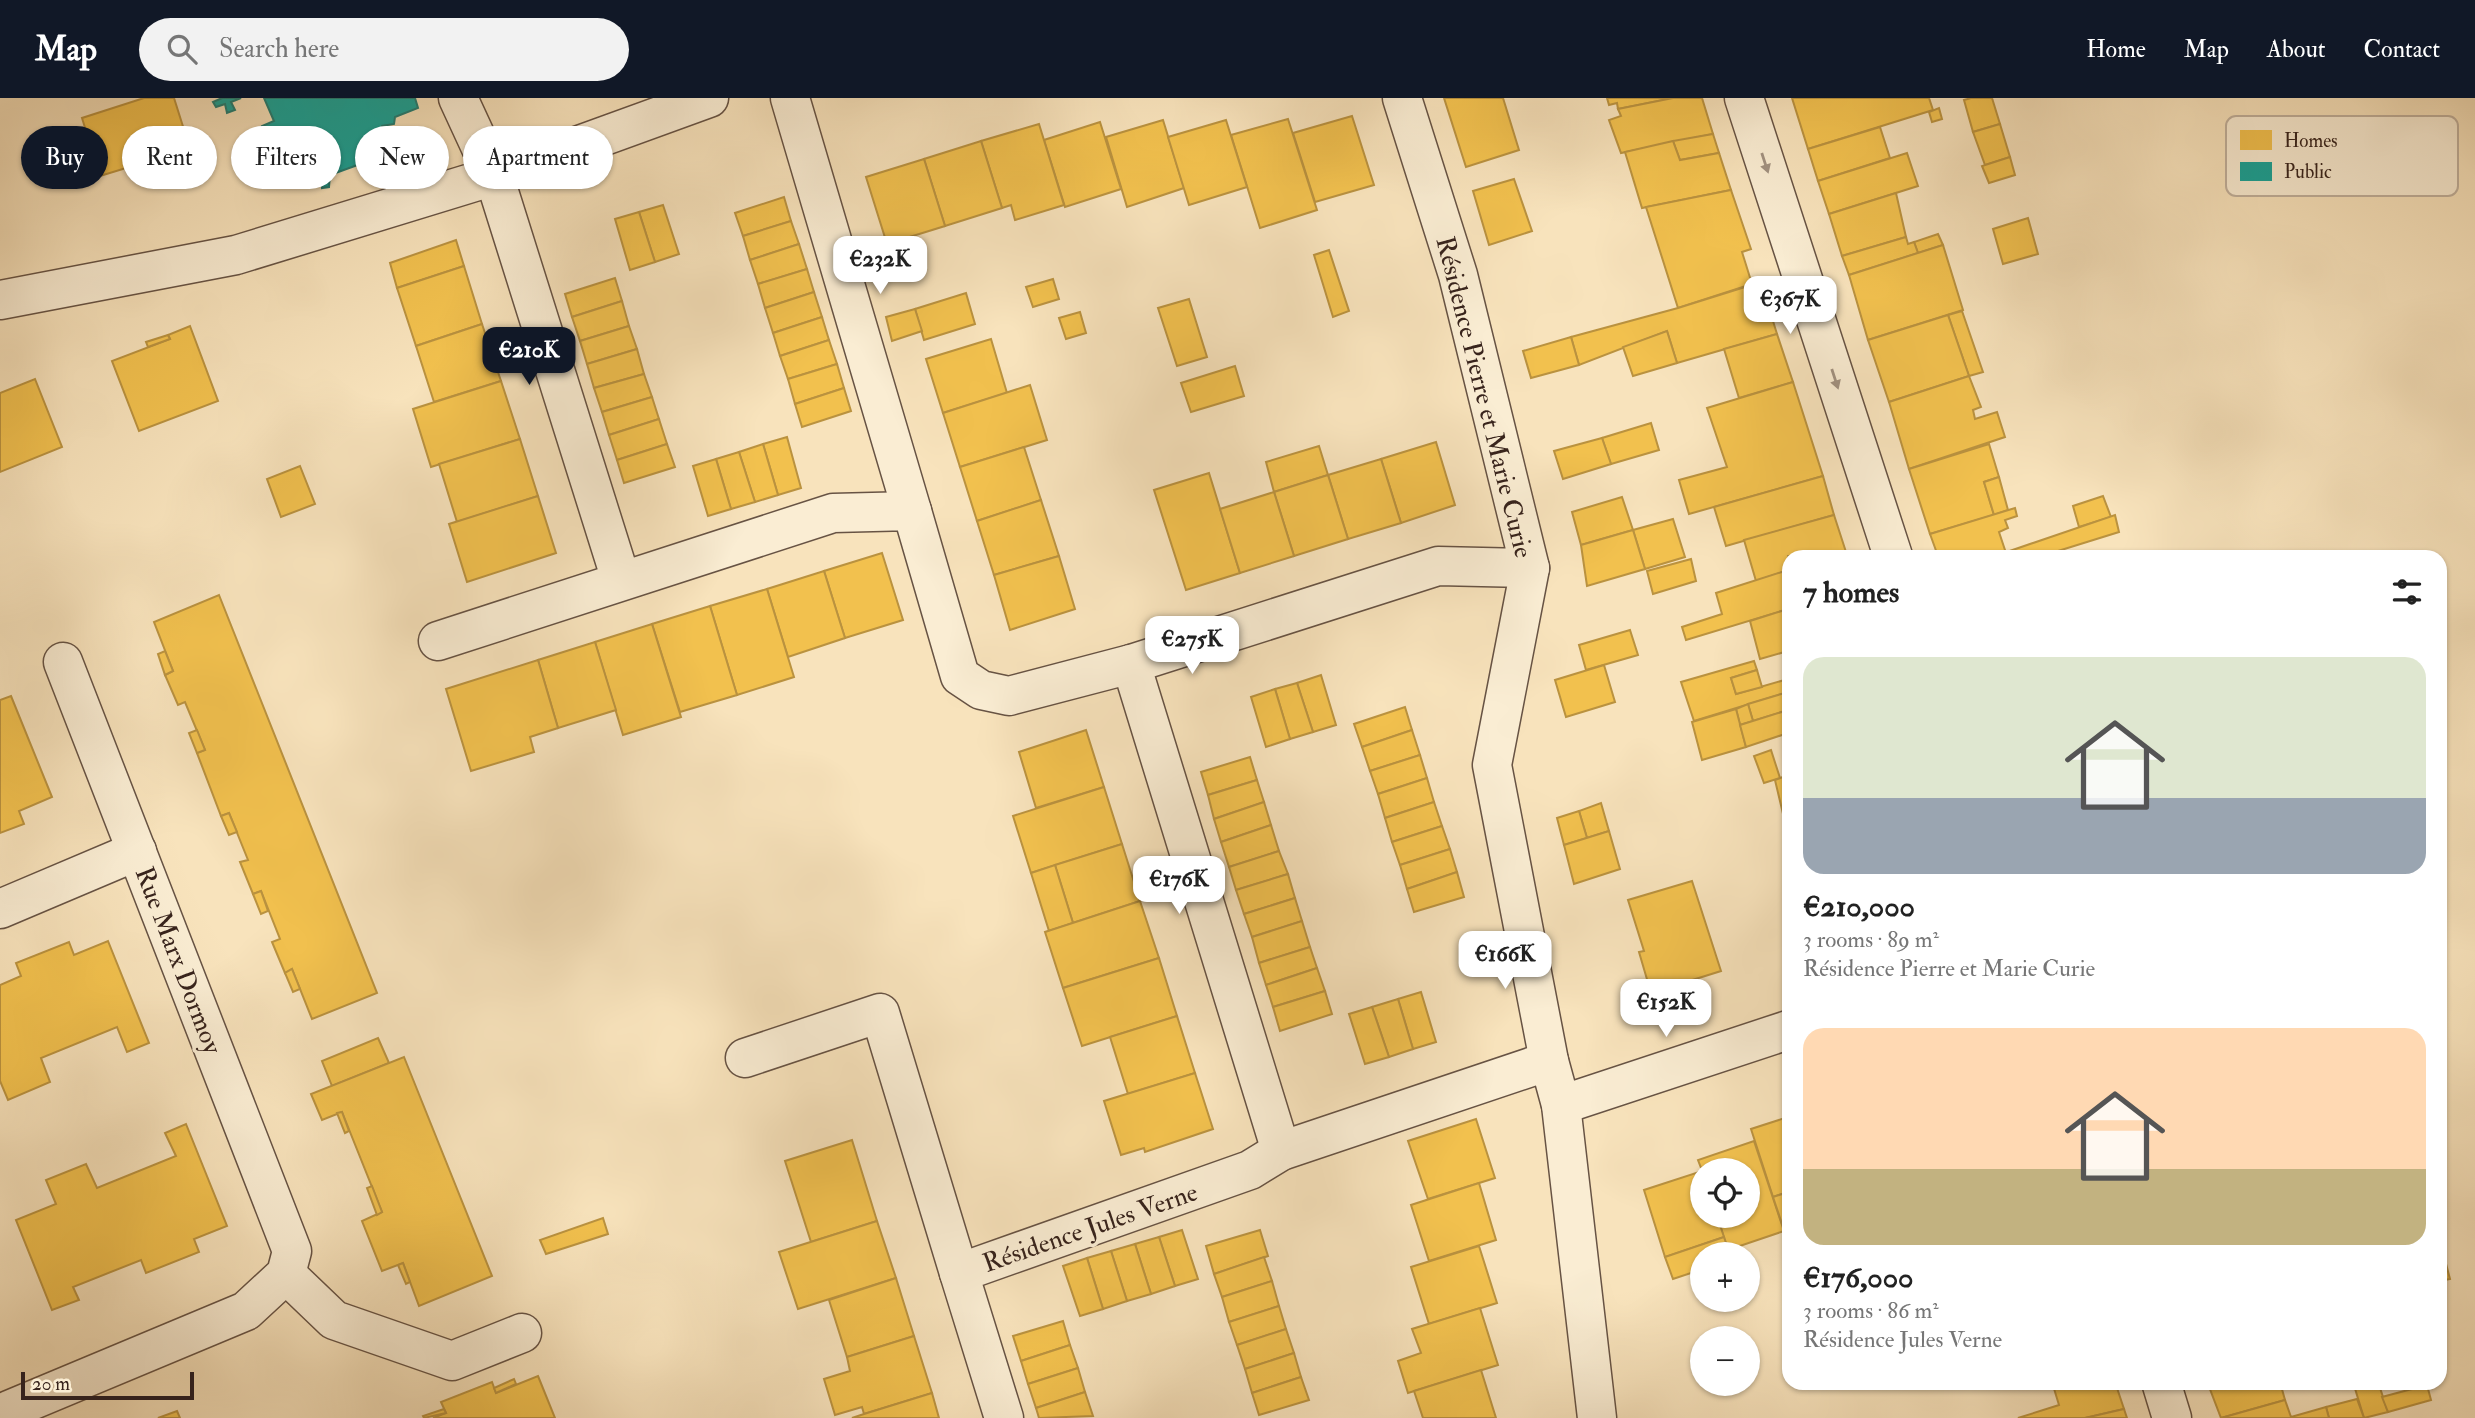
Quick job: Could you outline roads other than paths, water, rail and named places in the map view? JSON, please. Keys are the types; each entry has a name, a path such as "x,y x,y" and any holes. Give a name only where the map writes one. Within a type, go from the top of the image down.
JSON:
{"street":[{"path":"458,98 471,126"},
{"path":"613,133 709,98"},
{"name":"Résidence Pierre et Marie Curie","path":"790,98 960,676 981,690 1009,696 1131,664 1437,566 1530,568 1458,275 1402,98"},
{"path":"1744,98 1891,550"},
{"path":"0,300 236,255 463,185"},
{"path":"498,189 621,580"},
{"path":"438,641 833,513 912,511"},
{"path":"1530,568 1492,765 1549,1061 1561,1105 1597,1418"},
{"name":"Rue Marx Dormoy","path":"63,662 292,1251 286,1274"},
{"path":"1131,664 1280,1151"},
{"name":"Rue Marx Dormoy","path":"0,909 137,851"},
{"path":"745,1058 880,1013 959,1273"},
{"path":"1561,1105 1782,1032"},
{"name":"Résidence Jules Verne","path":"1004,1418 959,1273 1250,1170 1280,1151 1549,1061"},
{"path":"7,1404 246,1311 286,1274 334,1320 452,1361 522,1333"},
{"path":"2163,1390 2172,1418"}]}
